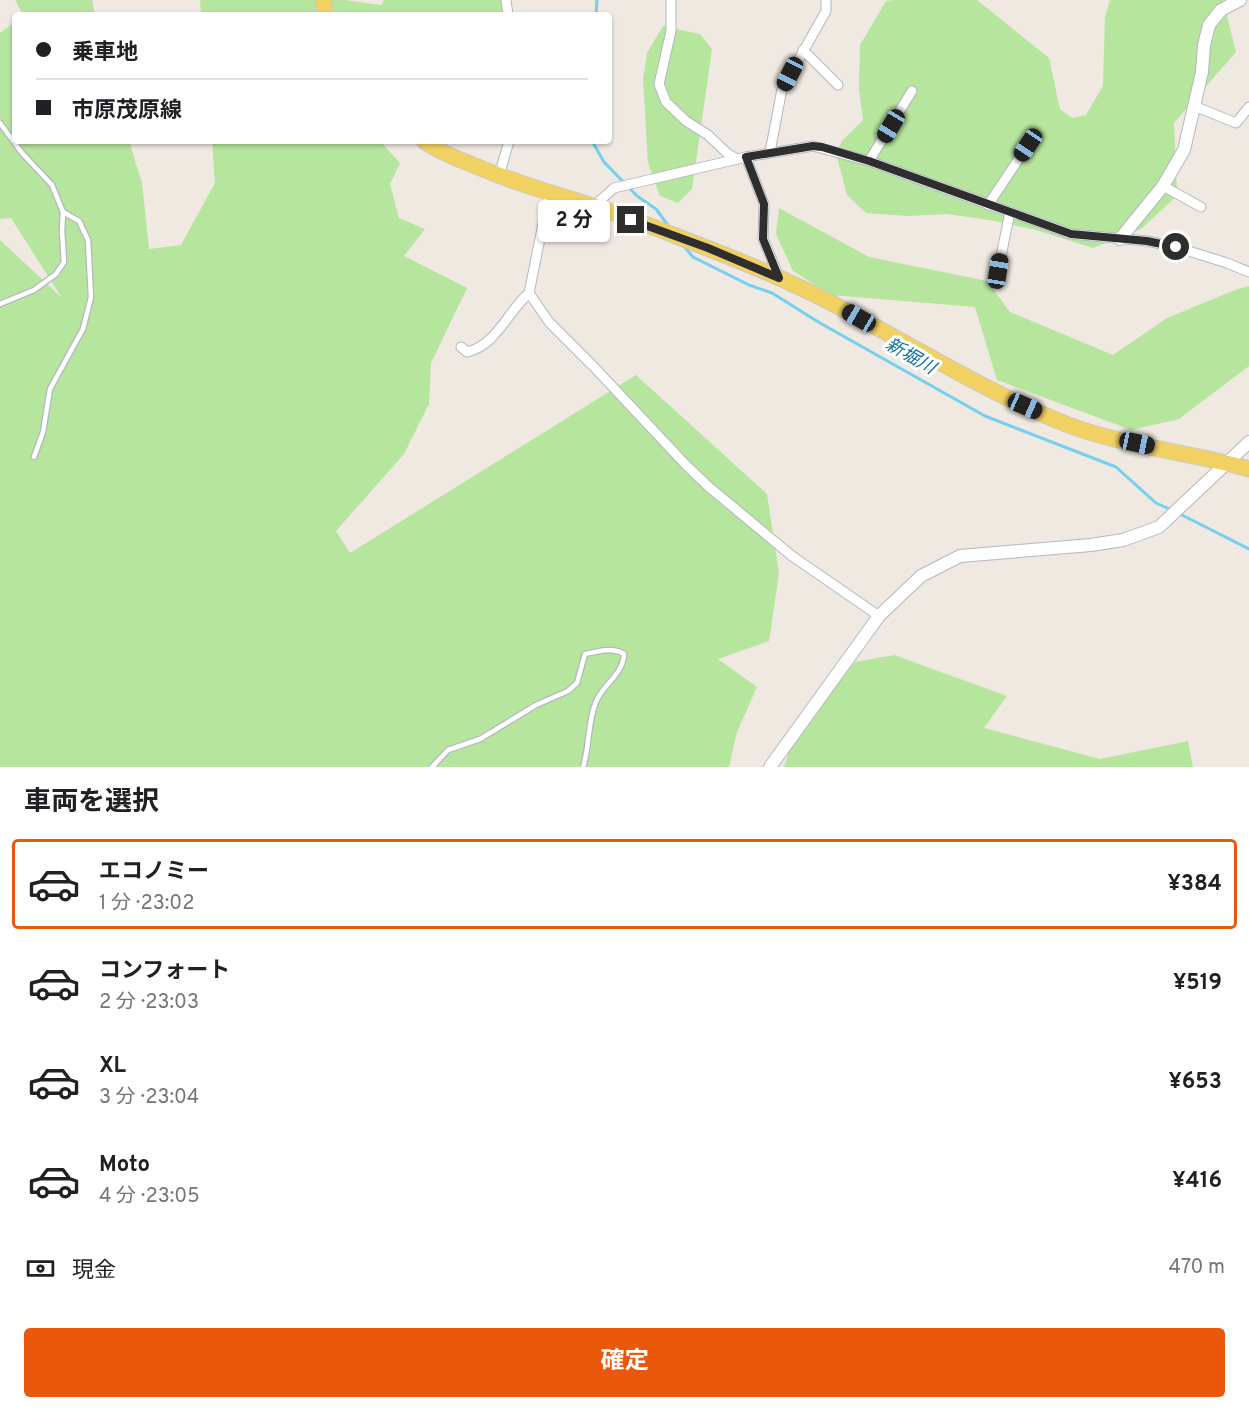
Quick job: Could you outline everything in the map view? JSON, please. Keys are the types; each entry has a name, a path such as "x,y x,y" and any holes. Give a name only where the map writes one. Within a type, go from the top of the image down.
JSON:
{"main road":[{"path":"429,144 499,176 549,194 594,206 708,248 779,278 843,309 956,372 1056,420 1116,439 1249,469"}],"street":[{"path":"671,0 671,31 659,84 666,102 686,121 708,135 729,154 742,158 764,204 763,239 779,278"},
{"path":"770,152 782,90 826,11 826,0"},
{"path":"1120,239 1162,186 1184,150 1202,72 1204,45 1209,25 1221,10 1240,0"},
{"path":"803,50 838,85"},
{"path":"869,161 912,91"},
{"path":"1194,106 1236,123 1249,107"},
{"path":"499,176 508,144"},
{"path":"988,205 1028,145"},
{"path":"594,206 614,188 770,152 813,146 869,161 1071,234 1176,247 1249,272"},
{"path":"1162,186 1202,207"},
{"path":"461,347 467,352 477,350 499,329 519,302 529,293 549,194"},
{"path":"998,271 1010,213"},
{"path":"529,293 549,322 709,487 792,556 879,616"},
{"path":"770,767 879,616 921,576 960,556 1090,545 1123,540 1159,527 1249,442"}],"lane":[{"path":"0,123 12,139"},
{"path":"0,304 34,290 56,274 64,262 63,213 52,185 15,144"},
{"path":"34,457 43,432 50,389 83,329 91,297 88,240 79,221 63,213"},
{"path":"432,767 448,750 480,739 536,705 568,691 577,683 585,654 608,650 619,651 624,654 623,665 597,699 590,717 583,767"}],"green space":[{"path":"15,0 92,0 94,12 21,12"},
{"path":"200,0 345,0 381,5 384,0 504,0 502,12 201,12"},
{"path":"977,0 1049,58 1060,109 1072,118 1086,115 1103,86 1105,17 1110,0 1223,0 1236,52 1174,123 1177,196 1141,229 1093,248 1036,230 989,220 947,214 908,216 866,213 847,195 836,153 842,141 863,120 859,89 860,45 886,1"},
{"path":"12,24 12,144 130,144 142,183 149,249 181,245 215,183 212,144 383,144 400,163 390,184 399,218 425,229 404,256 467,288 431,363 429,404 404,454 336,531 350,553 636,375 767,494 779,573 769,641 718,659 757,687 737,732 729,767 0,767 0,240 62,298 11,218 0,219 0,33"},
{"path":"663,26 700,34 712,49 692,189 678,203 660,196 648,163 643,79 647,53"},
{"path":"779,208 869,257 987,281 1010,312 1113,355 1167,318 1249,286 1249,366 1179,419 1131,430 997,380 975,307 831,295 793,271 776,234"},
{"path":"894,655 1007,696 984,728 1100,759 1188,741 1193,767 784,767 794,737 855,662"}],"waterway":[{"name":"新堀川","path":"596,12 597,0"},
{"name":"新堀川","path":"594,144 604,162 637,196 656,209 670,228"},
{"name":"新堀川","path":"683,245 693,257 749,285 772,293 820,323 985,416 1116,467 1156,503 1172,510"},
{"name":"新堀川","path":"1178,513 1249,549"}],"route":[{"path":"631,220 708,248 779,278 763,239 764,204 746,157 813,146 839,151 869,161 1071,234 1147,241 1176,247"}]}
